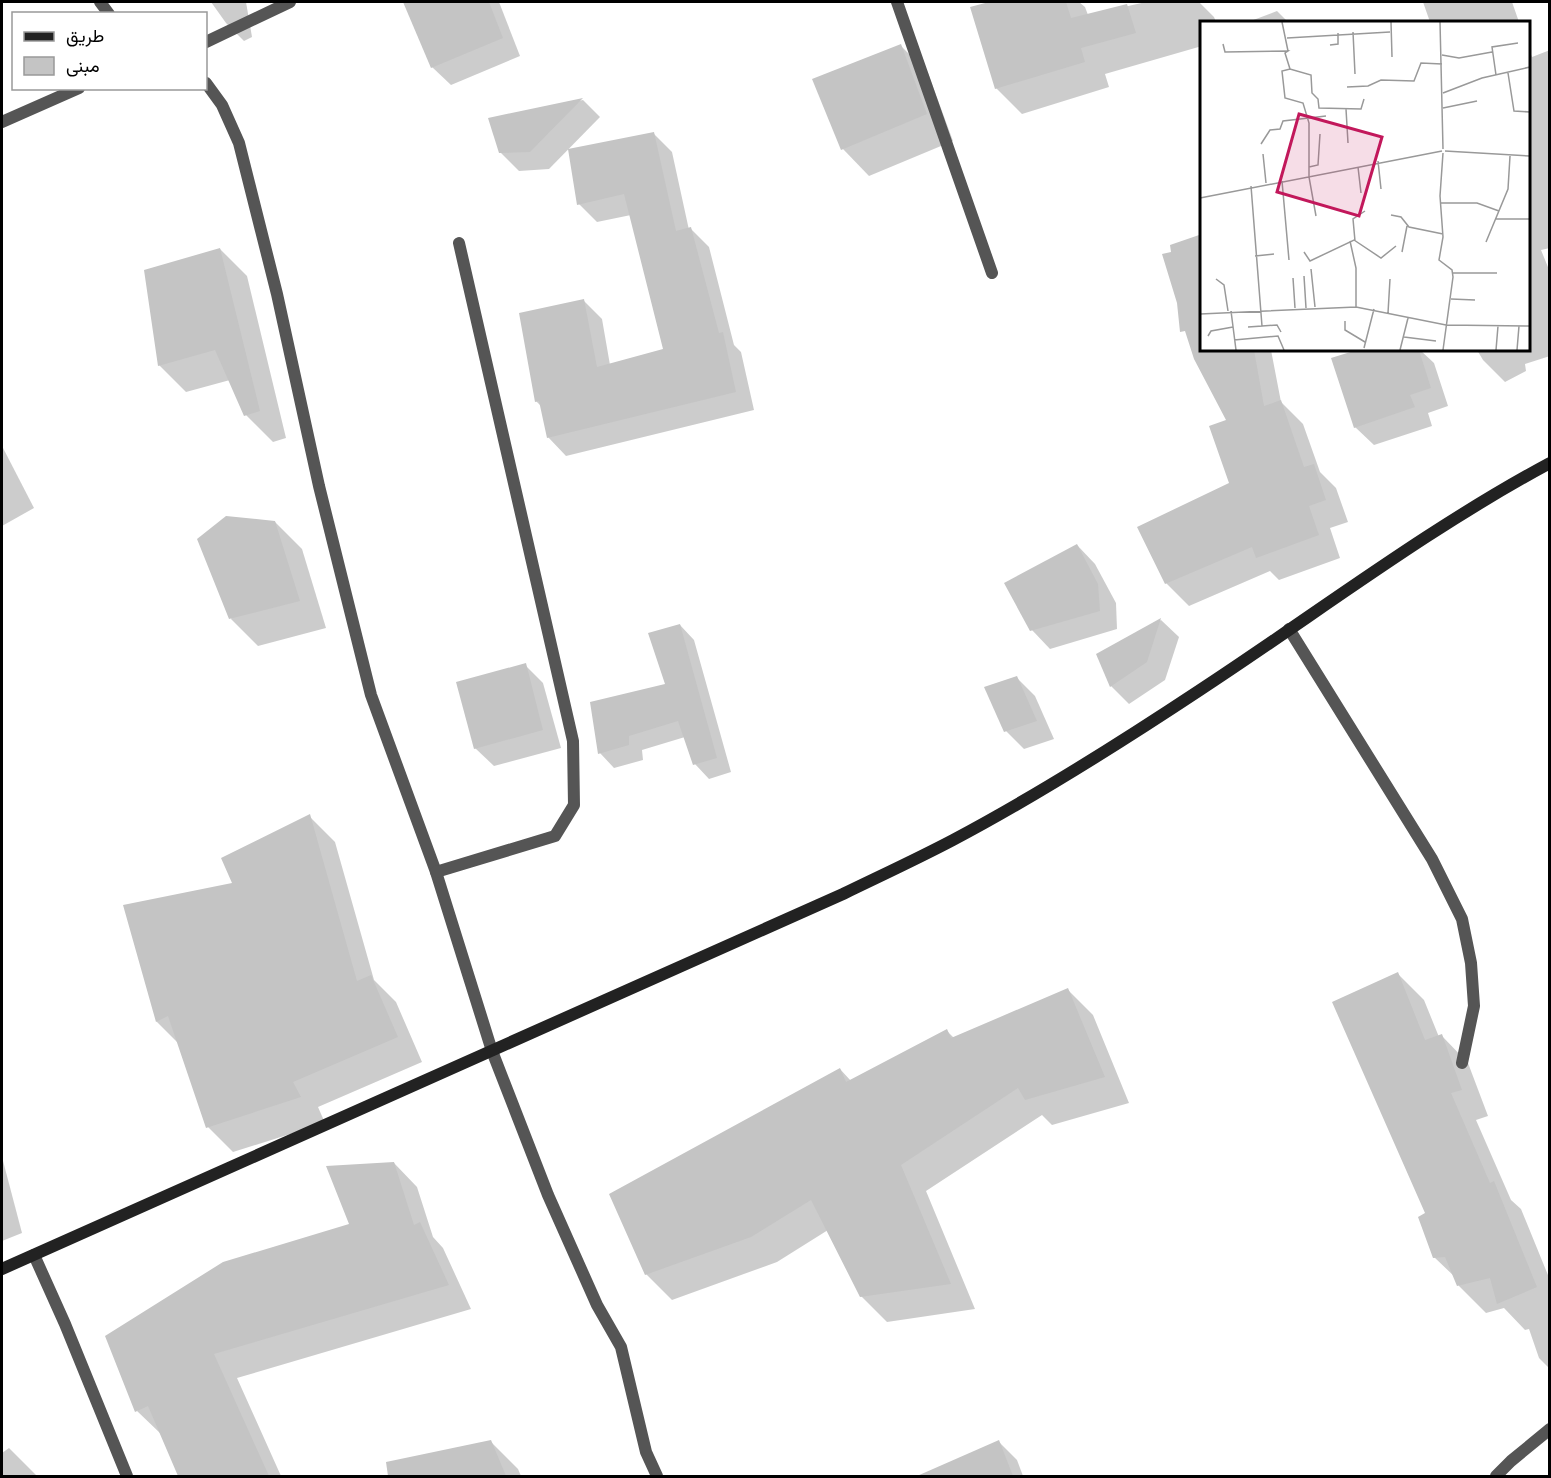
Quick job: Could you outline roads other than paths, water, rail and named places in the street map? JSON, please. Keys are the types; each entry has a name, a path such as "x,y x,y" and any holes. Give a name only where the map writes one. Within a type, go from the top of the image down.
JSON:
{"street":[{"path":"207,42 290,2"},
{"path":"897,2 992,273"},
{"path":"207,84 222,105 239,143 277,294 319,486 371,695 436,872 492,1051 548,1196 597,1305 621,1347 646,1452 657,1476"},
{"path":"2,122 74,90"},
{"path":"436,872 555,836 574,805 573,741 459,243"},
{"path":"2,1269 843,894 953,840 1064,776 1201,690 1399,554 1516,481 1550,463"},
{"path":"1289,629 1432,860 1462,919 1471,963 1474,1006 1462,1063"},
{"path":"34,1255 65,1324 127,1476"},
{"path":"1496,1476 1550,1429"}]}
